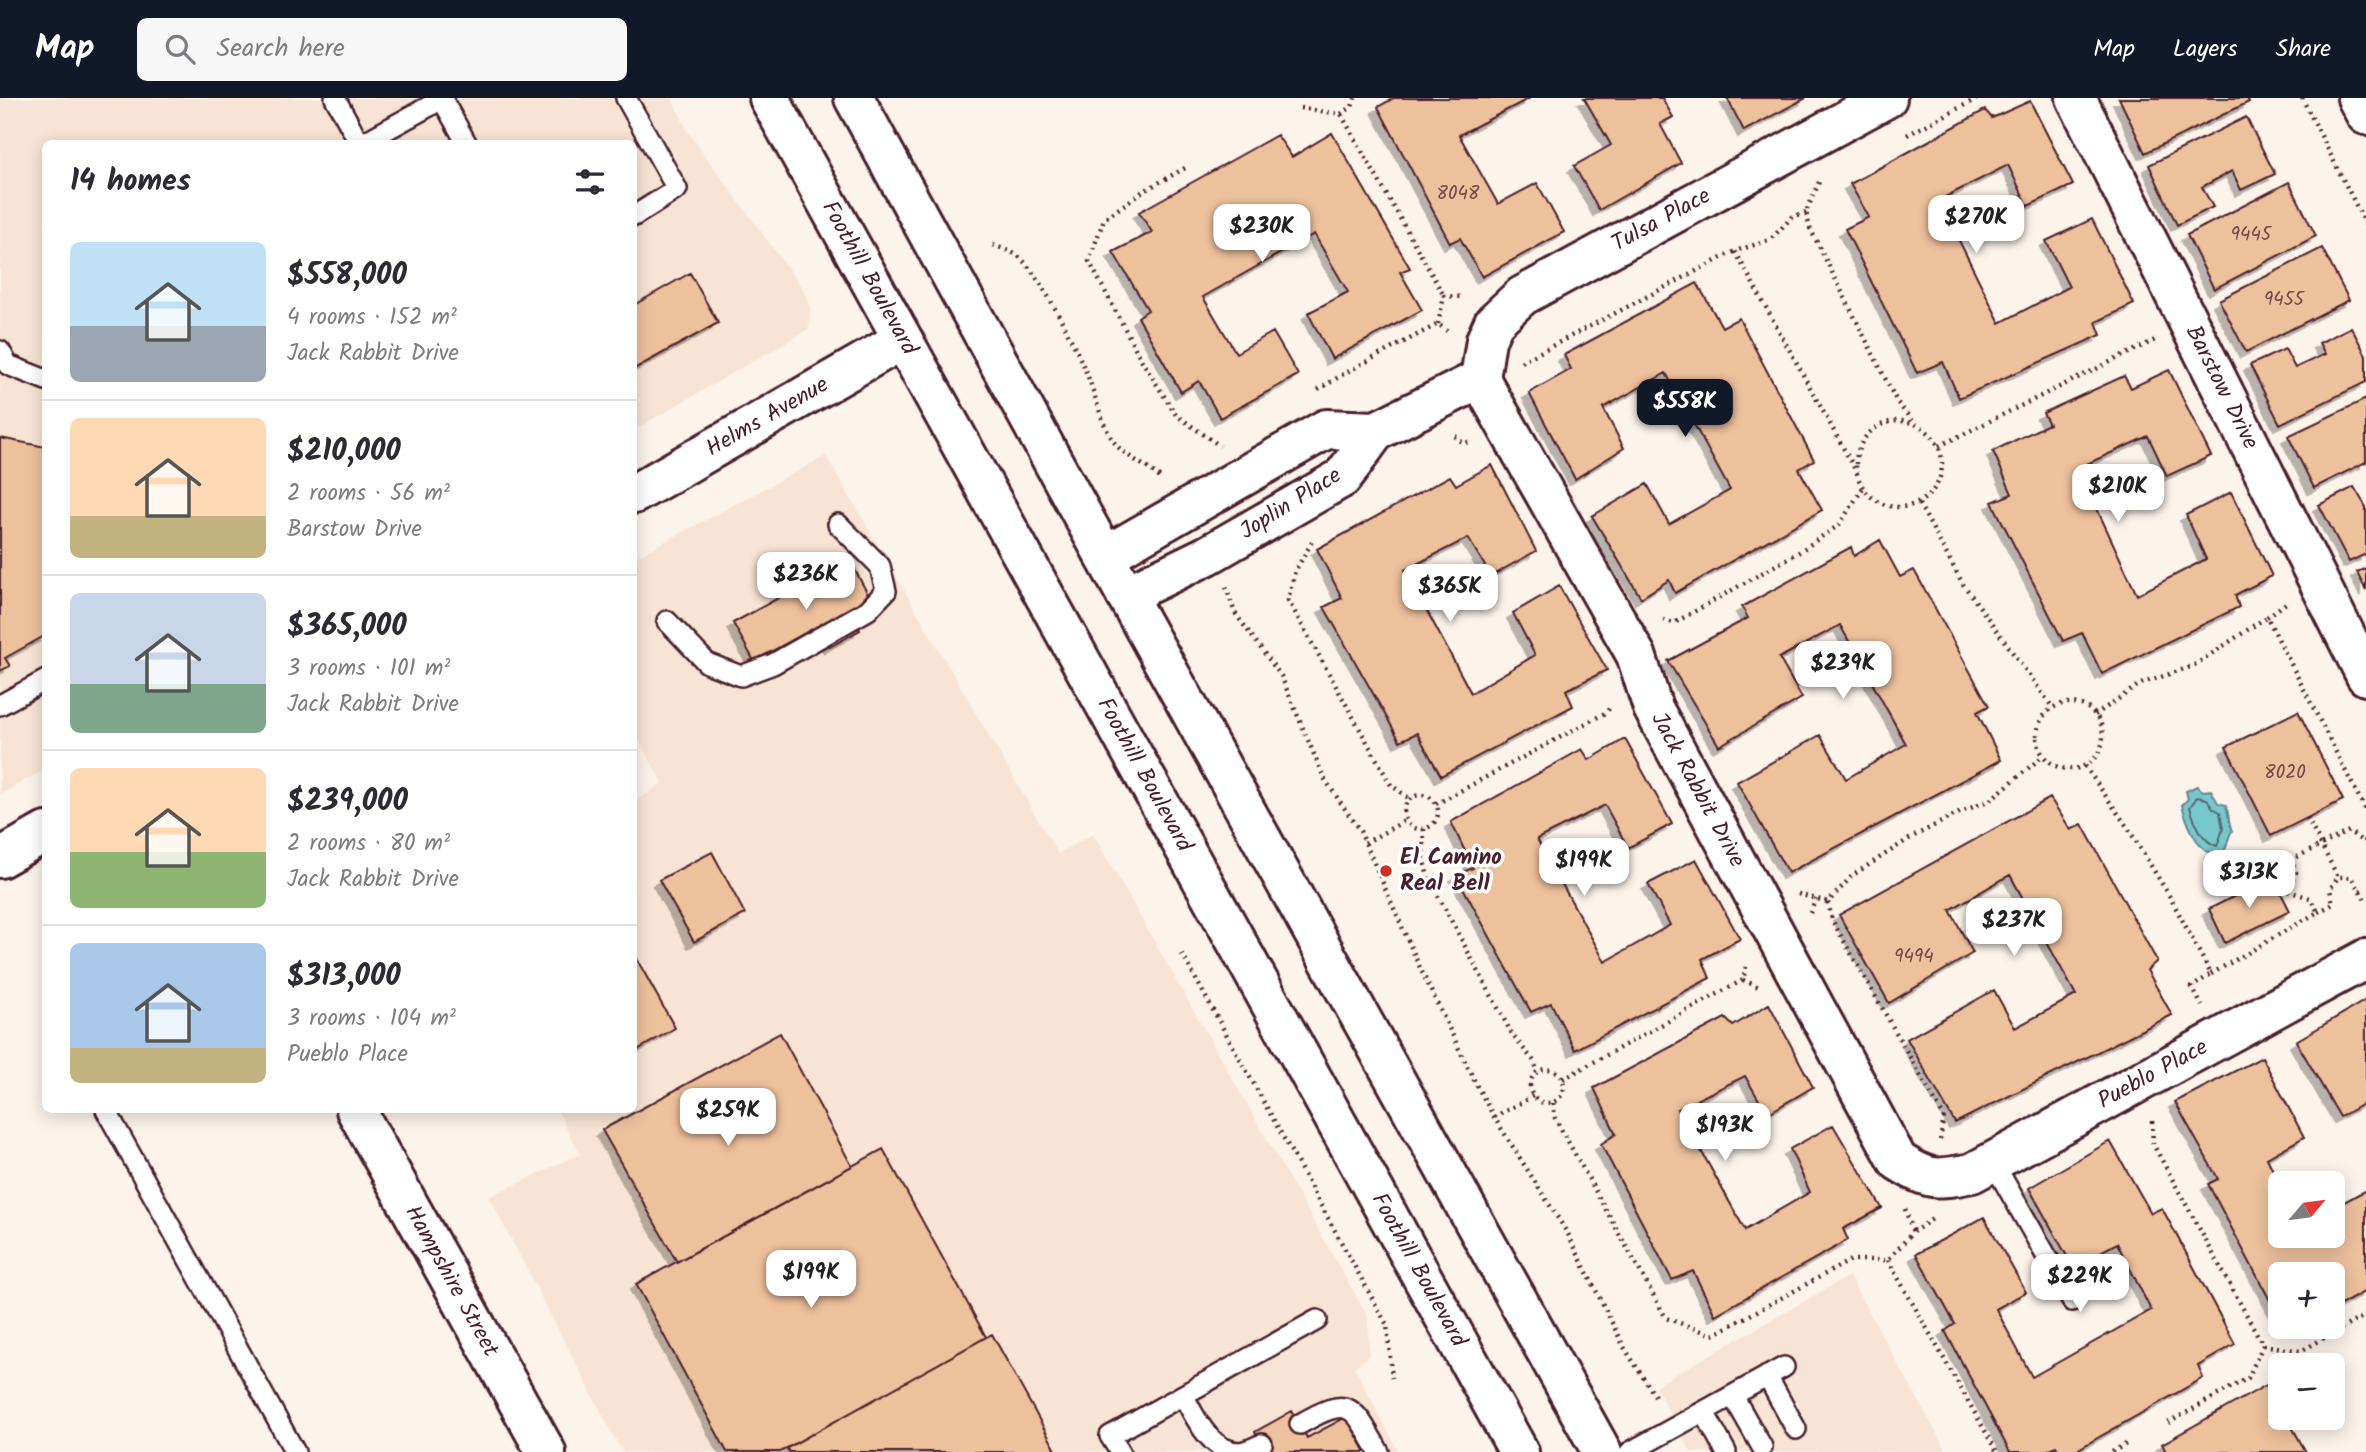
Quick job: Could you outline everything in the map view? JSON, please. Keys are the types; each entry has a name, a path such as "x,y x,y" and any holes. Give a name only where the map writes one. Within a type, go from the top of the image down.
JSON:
{"street":[{"name":"Foothill Boulevard","path":"769,98 1519,1452"},
{"path":"854,98 1126,595 1602,1452"},
{"name":"Tulsa Place","path":"1480,379 1486,340 1494,322 1522,296 1887,98"},
{"name":"Barstow Drive","path":"2076,98 2366,676"},
{"path":"2357,98 2366,115"},
{"name":"Helms Avenue","path":"637,492 902,340"},
{"name":"Joplin Place","path":"1126,595 1208,555 1342,478 1376,431 1480,379"},
{"name":"Jack Rabbit Drive","path":"1480,379 1636,656 1653,708 1898,1161 1917,1173 1938,1180"},
{"path":"1105,555 1183,513 1326,429 1376,431"},
{"path":"1265,465 1289,509"},
{"path":"0,858 42,834"},
{"name":"Pueblo Place","path":"1938,1180 1972,1173 2366,959"},
{"name":"Hampshire Street","path":"358,1113 545,1452"}],"lane":[{"path":"335,98 359,140"},
{"path":"368,140 443,98 465,140"},
{"path":"626,98 677,189 637,214"},
{"path":"0,351 8,365 42,378"},
{"path":"667,621 708,663 741,676 773,664 868,610 886,591 880,566 838,524"},
{"path":"0,705 42,682"},
{"path":"108,1113 295,1452"},
{"path":"1993,1162 2072,1301"},
{"path":"1115,1444 1183,1395 1317,1320"},
{"path":"1630,1452 1776,1372 1796,1429"},
{"path":"1183,1395 1204,1431 1214,1443 1225,1450 1240,1452 1262,1444"},
{"path":"1733,1395 1762,1447"},
{"path":"1300,1424 1326,1409 1339,1406 1351,1410 1361,1420 1379,1452"},
{"path":"1704,1412 1727,1452"}],"path":[{"path":"1300,108 1342,114 1352,107 1355,98"},
{"path":"1904,137 1978,98"},
{"path":"2302,98 2366,225"},
{"path":"1342,114 1444,296"},
{"path":"1185,168 1142,192 1104,219 1088,261 1142,361 1176,415 1220,445 1214,454"},
{"path":"1735,251 1863,488 1871,498 1894,508 1919,503 1929,496 1938,485 1942,472 1939,446 1932,436 1915,424 1897,402 1810,228 1806,212 1818,182 1831,175"},
{"path":"1311,394 1438,324 1454,335 1480,379 1537,356 1735,251 1770,240 1791,217 1806,212"},
{"path":"993,245 1017,255 1031,271 1074,346 1113,440 1126,454 1150,468 1168,487 1183,513"},
{"path":"1939,446 2163,336"},
{"path":"1857,473 1857,452 1873,429 1900,421 1915,424"},
{"path":"1446,428 1463,443 1482,442"},
{"path":"1661,619 1674,623 1800,552 1839,525 1863,488"},
{"path":"1919,503 1964,584 2053,708"},
{"path":"1323,535 1313,541 1294,571 1289,600 1391,785 1410,799"},
{"path":"1208,555 1223,580 1235,613 1281,676 1324,778 1360,831 1421,970 1494,1118 1568,1234 1624,1347 1655,1396"},
{"path":"2095,715 2140,684 2193,666 2267,617 2366,811"},
{"path":"1436,804 1607,712 1612,703"},
{"path":"2071,703 2080,705 2095,715 2100,724 2102,743 2099,752 2085,766 2067,769 2058,767 2043,756 2039,746 2039,724 2044,715 2053,708 2071,703"},
{"path":"1607,712 1619,719"},
{"path":"1553,1102 1555,1118 1666,1318 1713,1335 1851,1260 1888,1260 1913,1232 1934,1218 1944,1117 1832,920 1828,902 1853,875 1912,837 1990,800 2043,756"},
{"path":"2085,766 2128,828 2170,897 2211,974"},
{"path":"1420,795 1432,799 1436,804 1437,819 1424,829 1414,827 1406,820 1404,809 1410,799 1420,795"},
{"path":"2307,818 2338,877"},
{"path":"1365,843 1406,820"},
{"path":"1424,829 1423,857 1427,877 1513,1036 1533,1060 1538,1071"},
{"path":"2318,912 2311,898 2288,891 2296,872 2291,860 2349,831 2363,842 2366,840"},
{"path":"2206,1015 2192,986 2333,904 2330,889 2338,877"},
{"path":"2338,877 2352,877 2363,890 2366,902"},
{"path":"1182,954 1387,1325 1392,1378"},
{"path":"1563,1079 1743,980 1744,967 1751,954"},
{"path":"1550,1069 1560,1074 1563,1079 1562,1096 1553,1102 1541,1102 1533,1096 1530,1085 1538,1071 1550,1069"},
{"path":"2137,1084 2152,1109 2153,1144 2263,1345"},
{"path":"1494,1118 1533,1096"},
{"path":"1888,1260 1997,1452"},
{"path":"2263,1345 2301,1351 2366,1315"},
{"path":"2168,1423 2248,1378 2263,1345"},
{"path":"2112,1452 2126,1444"}],"shaded area":[{"path":"0,98 672,98 688,132 803,289 810,308 809,329 637,428 637,140 42,140 42,771 0,795"},
{"path":"826,456 1058,854 1093,834 1368,1317 1369,1356 1354,1367 1399,1452 622,1452 489,1197 580,1154 559,1113 637,1113 637,800 663,783 637,736 637,556"},
{"path":"1849,1276 1947,1452 1691,1452 1655,1386"}],"water":[{"path":"2197,786 2203,791 2211,790 2218,803 2226,805 2232,831 2223,853 2205,850 2189,825 2182,805 2188,799 2186,791"}],"building":[{"path":"1394,98 1530,98 1459,135 1498,204 1537,183 1564,232 1482,277 1460,238 1450,243 1378,107"},
{"path":"1584,98 1662,98 1673,117 1660,124 1681,163 1599,210 1574,166 1611,145"},
{"path":"1727,98 1806,98 1744,131"},
{"path":"2119,98 2247,98 2249,102 2145,153"},
{"path":"2030,101 2073,185 2028,206 2008,165 1939,200 2000,323 2069,287 2046,241 2092,219 2134,304 2096,322 2101,335 1959,398 1943,362 1917,373 1845,229 1869,217 1850,184 1985,110 1992,118"},
{"path":"2246,117 2275,174 2241,190 2232,171 2202,187 2213,207 2177,225 2149,165"},
{"path":"1332,133 1410,268 1400,272 1422,310 1332,359 1308,313 1348,292 1314,234 1203,297 1236,353 1273,332 1298,375 1220,418 1199,381 1181,392 1138,317 1148,310 1113,252 1152,232 1139,212 1277,135 1292,157"},
{"path":"2289,182 2316,236 2214,289 2187,235"},
{"path":"2322,248 2349,300 2246,352 2219,300"},
{"path":"690,273 718,323 637,367 637,303"},
{"path":"1697,283 1722,327 1739,318 1814,460 1799,469 1822,510 1675,593 1669,580 1641,598 1592,516 1647,484 1669,524 1730,490 1666,373 1603,408 1624,448 1575,479 1529,393 1571,369 1564,355"},
{"path":"2351,327 2366,355 2366,382 2280,424 2250,365 2285,349 2295,368 2325,354 2319,343"},
{"path":"2169,370 2211,456 2167,476 2148,436 2078,468 2137,595 2206,559 2186,515 2231,492 2272,576 2235,595 2239,607 2102,674 2082,633 2063,641 1992,502 2012,494 1993,451 2049,424 2043,413 2124,376 2131,388"},
{"path":"2366,399 2366,462 2314,488 2288,436"},
{"path":"0,438 42,446 42,637 5,658 10,666 0,671"},
{"path":"1492,465 1536,551 1491,576 1468,538 1405,570 1471,693 1535,655 1513,613 1559,586 1607,670 1566,690 1573,706 1441,776 1417,733 1400,741 1324,607 1342,598 1317,549 1450,476 1456,485"},
{"path":"2354,487 2366,507 2366,554 2349,562 2319,505"},
{"path":"1880,540 1900,577 1914,570 1989,706 1977,712 2001,760 1788,873 1737,782 1820,735 1846,779 1906,744 1840,625 1779,658 1802,698 1719,746 1668,661 1748,618 1742,607 1851,547 1854,556"},
{"path":"849,559 870,598 849,610 860,630 830,647 818,626 754,661 733,623"},
{"path":"2366,568 2366,590 2357,572"},
{"path":"2298,711 2343,800 2271,836 2226,747"},
{"path":"1625,739 1672,824 1628,848 1605,805 1537,839 1605,962 1670,925 1648,884 1696,859 1740,939 1702,959 1710,978 1575,1050 1551,1003 1531,1012 1456,875 1473,868 1451,822 1582,749 1589,760"},
{"path":"2050,798 2071,830 2082,824 2157,961 2147,970 2172,1015 1955,1123 1907,1039 1994,990 2015,1028 2076,995 2010,875 1950,910 1973,953 1889,1003 1839,915"},
{"path":"712,852 745,914 694,942 659,880"},
{"path":"2273,877 2290,911 2225,943 2209,909"},
{"path":"637,959 675,1028 637,1050"},
{"path":"2366,1000 2366,1102 2340,1117 2296,1041"},
{"path":"1769,1004 1813,1087 1767,1114 1745,1076 1678,1109 1745,1230 1810,1192 1790,1149 1833,1125 1882,1208 1843,1229 1848,1240 1715,1315 1693,1271 1672,1280 1601,1144 1616,1134 1594,1088 1725,1018 1733,1026"},
{"path":"780,1033 852,1166 677,1262 602,1130"},
{"path":"2262,1057 2304,1137 2267,1158 2273,1171 2268,1171 2268,1248 2345,1248 2345,1201 2366,1190 2366,1291 2345,1303 2345,1262 2268,1262 2268,1296 2208,1184 2218,1179 2175,1102"},
{"path":"2110,1141 2151,1213 2162,1208 2235,1344 2198,1366 2203,1378 2073,1452 2059,1452 2056,1446 2044,1452 2010,1452 1945,1331 1955,1324 1916,1254 1984,1217 2026,1292 1996,1309 2032,1377 2151,1310 2117,1243 2073,1267 2029,1188"},
{"path":"883,1149 986,1337 780,1452 727,1452 636,1284"},
{"path":"992,1334 1057,1452 789,1452 787,1448"},
{"path":"2268,1384 2268,1430 2294,1430 2306,1452 2166,1452 2162,1444"},
{"path":"1292,1411 1307,1438 1346,1417 1366,1452 1266,1452 1255,1432"}],"place":[{"name":"El Camino Real Bell","path":"1386,871"}]}
